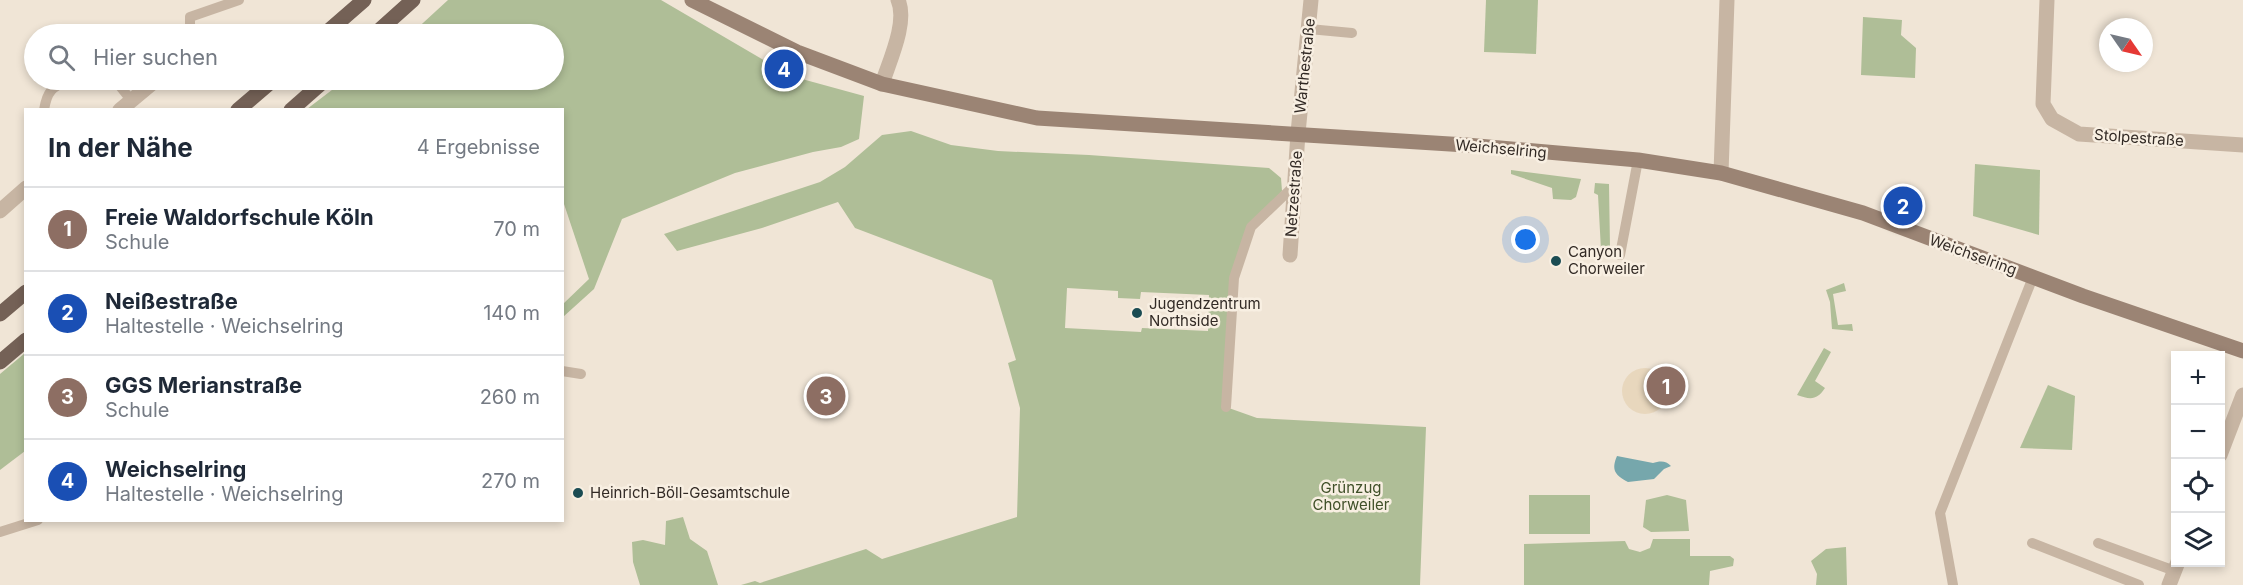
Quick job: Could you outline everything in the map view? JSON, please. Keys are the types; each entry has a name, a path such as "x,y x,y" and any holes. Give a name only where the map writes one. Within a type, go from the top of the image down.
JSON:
{"main road":[{"path":"336,24 364,0"},
{"path":"386,24 413,0"},
{"path":"240,108 261,90"},
{"path":"293,108 314,90"},
{"path":"0,314 24,294"},
{"path":"0,362 24,342"}],"street":[{"name":"Weichselring","path":"692,0 797,52 882,84 1037,118 1299,133 1638,160 1721,173 1863,213 2033,277 2243,351"},
{"name":"Weichselring","path":"712,0 745,26"},
{"path":"882,84 900,26 901,14 898,0"},
{"name":"Warthestraße","path":"1299,133 1311,0"},
{"path":"1721,173 1727,0"},
{"name":"Stolpestraße","path":"2047,0 2043,104 2052,118 2079,134 2243,145"},
{"path":"126,105 144,90"},
{"name":"Netzestraße","path":"1290,255 1299,133"},
{"path":"0,211 24,191"},
{"path":"2225,442 2243,396"}],"lane":[{"path":"190,24 190,17 239,0"},
{"path":"1309,29 1352,33"},
{"path":"44,108 46,98 51,90"},
{"path":"119,90 126,105"},
{"path":"1620,255 1638,160"},
{"path":"1226,407 1234,278 1251,227 1295,185"},
{"path":"1953,585 1940,513 2033,277"},
{"path":"564,371 581,374"},
{"path":"0,532 32,522"},
{"path":"2032,543 2139,585"},
{"path":"2098,543 2174,573"}],"green space":[{"path":"448,0 661,0 791,76 864,96 859,139 841,147 813,152 735,173 622,219 594,289 564,316 564,303 589,279 564,204 564,108 308,108 332,90 564,90 564,24 422,24"},
{"path":"1486,0 1538,0 1536,54 1484,52"},
{"path":"1863,17 1902,20 1901,35 1916,48 1915,78 1861,75"},
{"name":"Grünzug Chorweiler","path":"911,131 951,145 998,151 1269,168 1281,178 1282,191 1251,227 1234,278 1226,407 1257,418 1426,427 1420,585 741,585 755,581 760,583 866,549 882,559 1017,517 1020,408 1008,363 1016,360 992,280 855,228 838,202 762,228 677,251 664,234 820,182 845,167 882,135","holes":["1067,288 1118,291 1118,298 1140,299 1141,292 1209,295 1208,331 1142,328 1141,332 1065,328"]},
{"path":"1975,164 2040,170 2039,235 1973,216"},
{"path":"1511,170 1581,179 1576,197 1571,200 1553,199 1552,188 1511,174"},
{"path":"1595,183 1609,184 1610,248 1601,250 1598,195 1594,193"},
{"path":"1844,283 1846,291 1833,294 1838,325 1852,324 1853,331 1832,329 1830,302 1826,290"},
{"path":"1824,348 1831,352 1815,381 1825,388 1813,398 1797,395"},
{"path":"24,354 24,452 0,470 0,374"},
{"path":"2048,385 2075,396 2072,450 2020,448"},
{"path":"1529,495 1590,495 1590,534 1529,534"},
{"path":"1667,495 1686,500 1689,531 1651,532 1643,527 1646,500"},
{"path":"683,517 690,539 707,551 718,585 640,585 633,562 632,542 643,540 665,545 666,521"},
{"path":"1653,539 1690,539 1690,556 1730,556 1734,559 1733,566 1710,571 1709,585 1524,585 1524,544 1625,541 1629,549 1640,552 1650,548"},
{"path":"1846,547 1847,585 1816,585 1817,574 1811,561 1826,549"}],"shaded area":[{"path":"1645,368 1661,375 1668,391 1661,407 1645,414 1629,407 1622,391 1629,375"}],"water":[{"path":"1617,456 1653,463 1660,461 1671,466 1664,469 1654,479 1628,482 1615,472 1614,465"}],"place":[{"name":"Weichselring","path":"784,69"},
{"name":"Neißestraße","path":"1903,206"},
{"name":"Canyon Chorweiler","path":"1556,261"},
{"name":"Jugendzentrum Northside","path":"1137,313"},
{"name":"Freie Waldorfschule Köln","path":"1666,386"},
{"name":"GGS Merianstraße","path":"826,396"},
{"name":"Heinrich-Böll-Gesamtschule","path":"578,493"}]}
